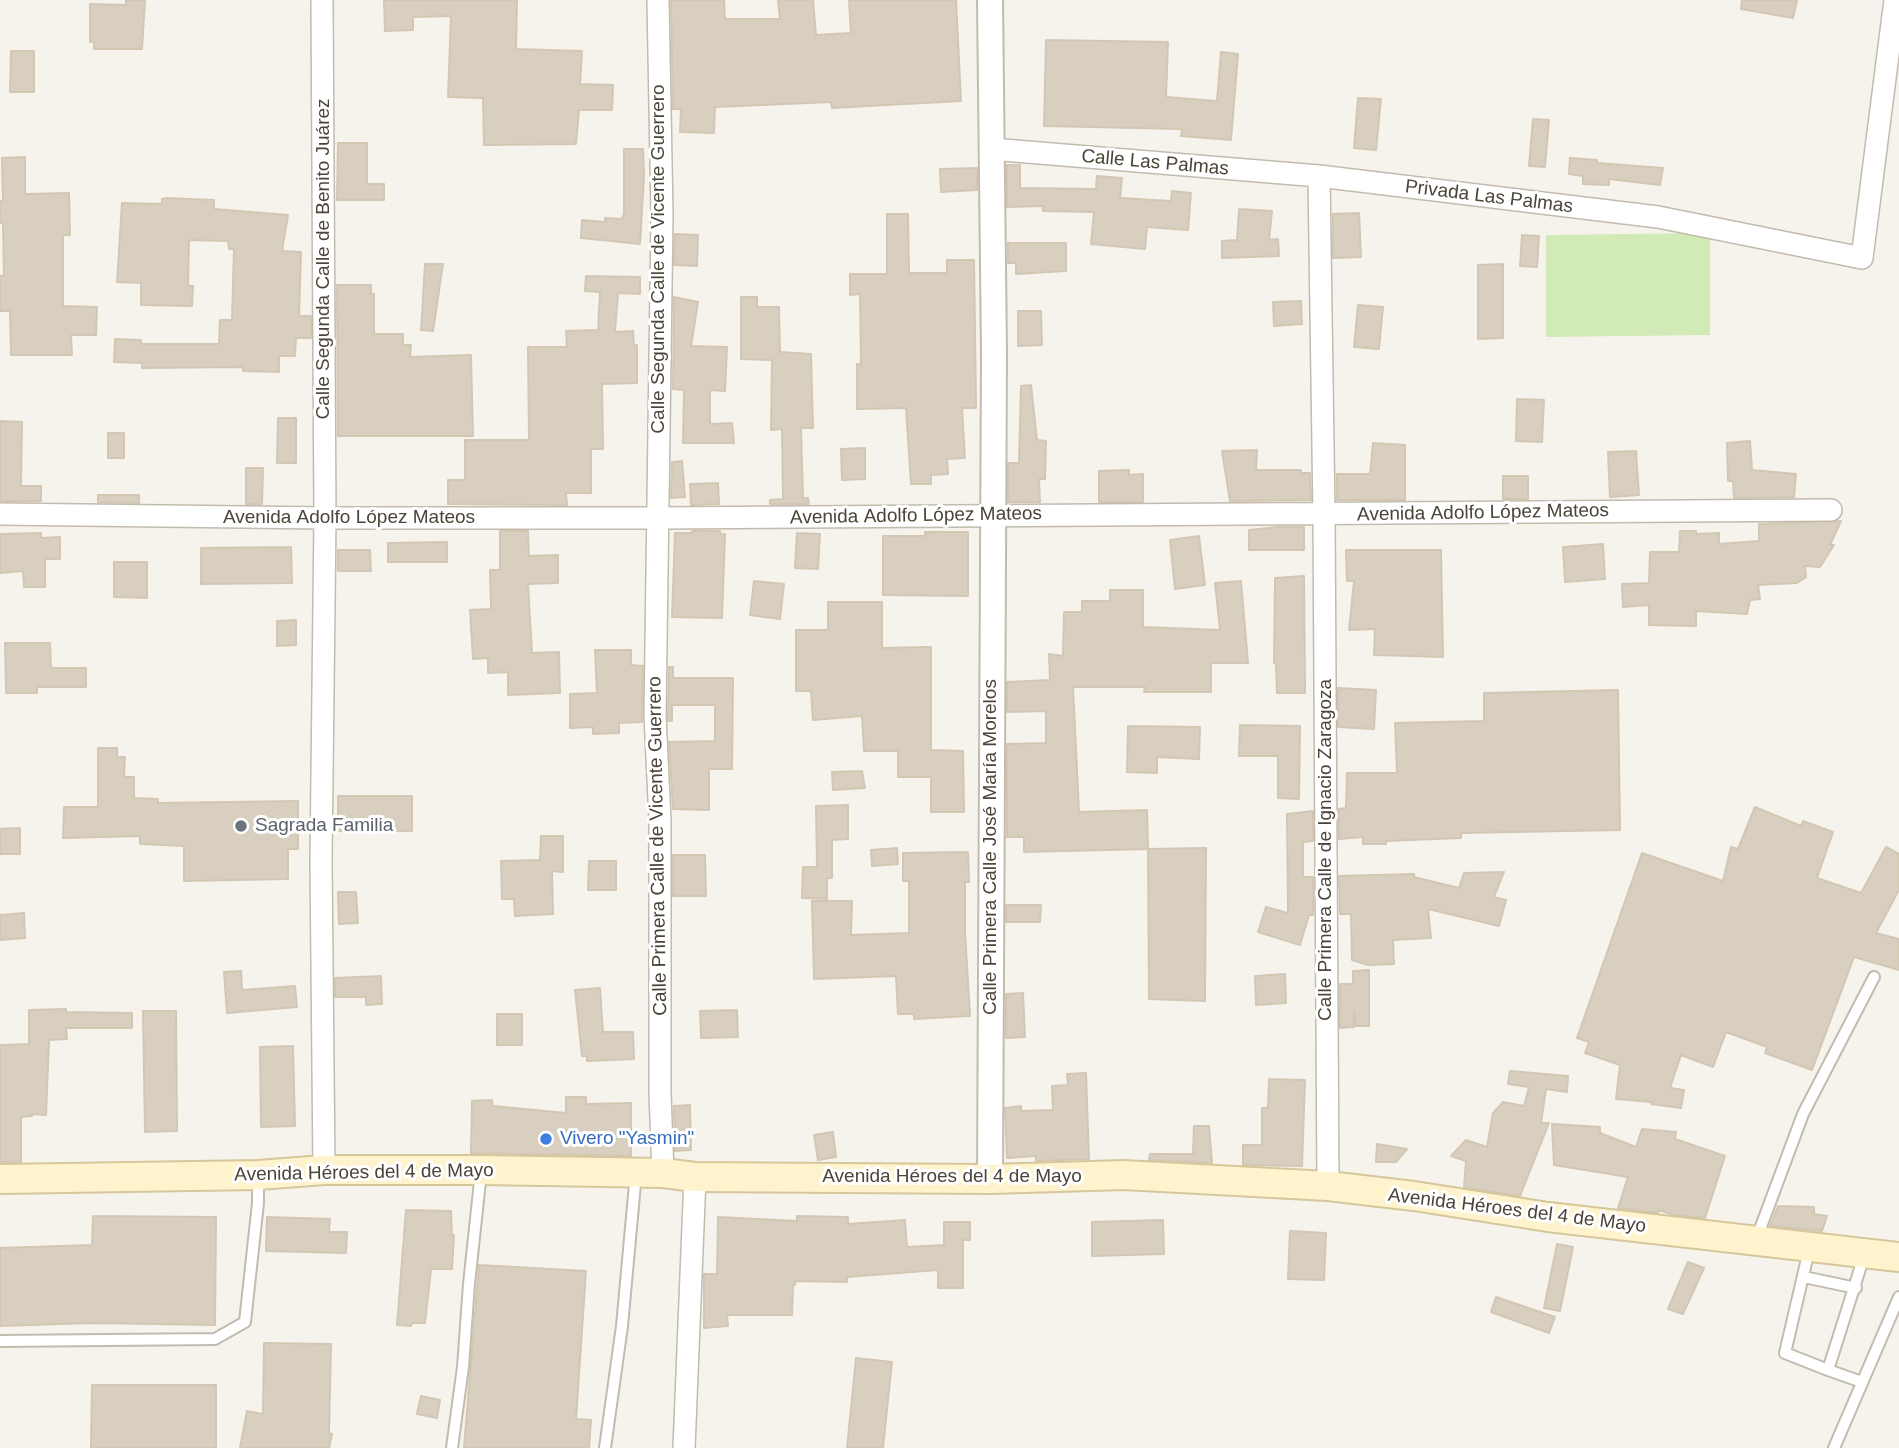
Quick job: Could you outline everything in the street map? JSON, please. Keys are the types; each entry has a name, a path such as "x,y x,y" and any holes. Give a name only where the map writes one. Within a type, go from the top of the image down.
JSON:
{"main road":[{"name":"Avenida Héroes del 4 de Mayo","path":"0,1179 258,1175 324,1170 481,1170 649,1173 695,1177 990,1179 1124,1175 1328,1186 1548,1217 1899,1257"}],"street":[{"name":"Calle Segunda Calle de Benito Juárez","path":"323,0 325,518 321,861 324,1170"},
{"name":"Calle Segunda Calle de Vicente Guerrero","path":"658,0 662,215 659,518"},
{"name":"Calle Primera Calle José María Morelos","path":"990,0 994,354 990,1179"},
{"name":"Privada Las Palmas","path":"1319,176 1658,217 1862,258 1895,0"},
{"name":"Calle Las Palmas","path":"990,149 1319,176"},
{"name":"Calle Primera Calle de Ignacio Zaragoza","path":"1319,176 1328,1186"},
{"name":"Avenida Adolfo López Mateos","path":"0,514 659,518 1831,510"},
{"name":"Calle Primera Calle de Vicente Guerrero","path":"649,1173 660,1093 660,821 655,715 659,518"},
{"path":"684,1448 695,1177"}],"lane":[{"path":"1756,1240 1803,1114 1874,977"},
{"path":"452,1448 463,1367 481,1170"},
{"path":"606,1448 622,1326 649,1173"},
{"path":"0,1341 215,1339 245,1322 258,1203 258,1175"},
{"path":"1810,1247 1785,1353 1862,1382"},
{"path":"1828,1370 1865,1253"},
{"path":"1804,1277 1856,1288"},
{"path":"1834,1448 1899,1297"}],"green space":[{"path":"1710,233 1710,335 1546,337 1546,235"}],"building":[{"path":"126,0 145,0 142,49 94,49 94,42 90,42 90,4 126,5"},
{"path":"384,0 517,0 516,49 582,51 580,84 613,85 612,110 579,110 576,144 484,145 483,98 448,97 451,16 413,17 413,30 385,31"},
{"path":"671,0 724,0 725,19 780,19 778,0 813,0 816,35 851,33 849,0 956,0 961,101 832,108 831,102 715,107 714,133 680,132 681,109 673,109"},
{"path":"1742,0 1797,0 1793,18 1741,9"},
{"path":"1046,40 1168,42 1166,97 1217,101 1221,52 1238,54 1231,140 1181,136 1182,129 1044,126"},
{"path":"11,51 34,51 34,92 10,92"},
{"path":"1358,98 1381,99 1376,150 1354,148"},
{"path":"1533,119 1549,120 1545,167 1529,166"},
{"path":"338,143 367,143 367,184 384,184 384,200 337,200"},
{"path":"624,149 643,149 640,244 581,238 582,220 605,222 605,218 622,219"},
{"path":"25,157 25,194 69,193 70,235 63,235 63,306 97,307 96,335 71,335 72,355 11,355 10,311 0,311 0,276 4,276 3,223 0,223 0,201 3,201 2,158"},
{"path":"1570,158 1663,168 1660,185 1609,179 1609,185 1583,184 1583,176 1569,174"},
{"path":"1007,165 1020,165 1020,188 1096,189 1097,176 1122,178 1120,198 1171,201 1172,191 1191,193 1188,230 1147,227 1145,249 1091,244 1094,212 1043,211 1043,206 1007,207"},
{"path":"977,168 977,190 941,192 940,169"},
{"path":"162,199 214,200 214,209 288,215 282,251 301,252 299,316 311,316 311,338 296,338 295,356 279,356 279,372 243,371 243,367 142,368 142,363 114,362 115,339 141,340 141,344 219,344 220,320 232,320 234,249 229,249 228,241 189,240 188,286 193,286 192,306 141,305 141,283 117,282 122,203 162,204"},
{"path":"1239,209 1272,211 1269,240 1278,239 1279,256 1222,258 1222,241 1237,240"},
{"path":"1359,213 1361,257 1333,258 1333,214"},
{"path":"887,214 908,214 909,273 947,273 947,260 974,260 976,408 962,408 965,458 947,459 948,474 931,475 931,484 911,484 906,408 857,409 857,364 861,364 860,294 850,295 850,274 887,274"},
{"path":"675,234 698,235 697,266 674,265"},
{"path":"1522,235 1539,236 1537,267 1520,266"},
{"path":"1008,243 1066,243 1066,271 1016,274 1016,263 1008,263"},
{"path":"425,264 443,264 433,331 421,330"},
{"path":"1503,264 1503,338 1478,339 1478,265"},
{"path":"586,276 640,277 640,294 618,293 615,332 633,331 634,345 637,345 637,383 602,384 603,449 591,449 591,493 566,493 567,505 448,504 448,480 465,480 465,440 529,440 528,347 567,347 566,331 598,330 600,292 585,291"},
{"path":"337,285 371,285 371,294 374,294 374,334 403,334 403,345 411,345 410,357 471,355 473,436 338,436"},
{"path":"674,297 698,302 691,346 727,347 725,391 710,390 710,424 732,423 734,443 683,443 684,390 673,389"},
{"path":"741,297 757,297 757,307 779,307 780,352 811,354 813,428 801,428 803,498 808,498 809,504 770,504 770,500 783,499 782,429 771,430 772,360 741,359"},
{"path":"1301,301 1302,324 1274,326 1273,302"},
{"path":"1358,305 1383,307 1379,349 1354,347"},
{"path":"1018,311 1041,311 1042,345 1018,346"},
{"path":"1031,385 1037,440 1046,441 1045,479 1039,479 1040,502 1008,502 1008,463 1019,463 1021,386"},
{"path":"1517,399 1544,400 1542,442 1516,441"},
{"path":"278,418 296,418 296,463 277,463"},
{"path":"0,421 22,422 21,486 41,486 41,501 0,501"},
{"path":"108,433 124,433 124,458 108,458"},
{"path":"1750,441 1752,470 1796,474 1794,497 1734,498 1733,481 1728,481 1727,443"},
{"path":"1373,443 1405,445 1405,500 1337,500 1337,474 1370,474"},
{"path":"865,448 865,479 842,480 841,449"},
{"path":"1257,450 1256,470 1301,470 1301,473 1310,473 1311,500 1230,501 1222,451"},
{"path":"1636,451 1639,495 1610,497 1608,452"},
{"path":"682,461 685,497 671,498 672,462"},
{"path":"246,468 263,468 262,504 246,504"},
{"path":"1129,470 1129,475 1143,474 1143,502 1099,502 1099,471"},
{"path":"1503,476 1528,476 1528,499 1503,499"},
{"path":"718,483 719,504 691,505 690,484"},
{"path":"98,495 139,495 139,503 98,502"},
{"path":"1841,521 1830,545 1834,545 1820,567 1805,566 1806,577 1797,583 1758,585 1760,599 1750,600 1747,614 1696,611 1696,626 1649,625 1649,605 1623,607 1622,584 1649,583 1650,552 1679,552 1680,531 1696,531 1696,534 1719,533 1719,544 1759,541 1759,524"},
{"path":"1304,527 1304,550 1249,550 1249,530"},
{"path":"500,531 528,531 529,556 558,555 558,583 528,584 532,653 559,652 560,693 508,695 508,672 488,673 488,658 473,659 470,610 491,609 490,570 500,570"},
{"path":"720,531 720,534 725,534 722,618 672,617 675,533"},
{"path":"925,532 968,532 968,596 883,595 883,536 925,536"},
{"path":"41,533 41,538 60,537 60,559 45,559 45,587 24,587 23,571 0,573 0,534"},
{"path":"797,533 820,534 818,569 795,568"},
{"path":"1199,536 1205,585 1175,589 1170,540"},
{"path":"447,542 447,562 388,562 388,543"},
{"path":"1603,544 1605,579 1565,582 1563,547"},
{"path":"291,547 292,583 201,584 201,548"},
{"path":"338,550 370,550 371,571 338,571"},
{"path":"1346,550 1441,550 1443,657 1374,655 1375,629 1349,630 1354,581 1347,581"},
{"path":"114,562 147,562 147,598 114,597"},
{"path":"1304,576 1305,693 1277,693 1274,663 1275,578"},
{"path":"754,581 784,584 780,619 750,615"},
{"path":"1241,581 1248,663 1211,663 1211,692 1144,692 1145,687 1073,687 1079,812 1147,810 1148,849 1024,852 1024,837 1007,837 1007,744 1046,743 1046,711 1007,712 1007,682 1050,680 1049,654 1063,656 1064,612 1082,612 1082,601 1110,601 1110,590 1143,590 1143,627 1220,630 1215,583"},
{"path":"828,602 882,602 882,648 931,647 931,750 963,751 964,812 931,812 931,777 898,777 898,751 864,751 862,716 813,720 811,691 796,691 796,630 828,630"},
{"path":"296,620 296,645 277,646 277,621"},
{"path":"5,643 50,643 51,668 86,668 86,687 37,687 37,693 6,693"},
{"path":"595,650 631,650 631,665 643,666 642,722 619,723 619,733 593,734 593,727 570,728 570,694 597,693"},
{"path":"669,667 673,667 673,678 733,678 732,769 709,769 709,810 673,809 669,742 715,741 715,705 672,705 672,721 668,721"},
{"path":"1338,688 1376,690 1374,729 1338,727"},
{"path":"1618,690 1620,830 1461,833 1461,838 1386,841 1386,844 1363,844 1363,837 1339,839 1339,809 1346,808 1347,773 1397,773 1395,723 1484,721 1484,693"},
{"path":"1240,725 1300,726 1299,799 1278,798 1278,756 1239,756"},
{"path":"1128,726 1200,727 1199,759 1157,757 1157,773 1127,772"},
{"path":"98,748 117,748 117,757 125,757 124,777 134,777 134,798 158,799 158,803 298,801 298,849 288,849 288,879 184,881 184,846 140,844 140,836 63,838 64,807 98,807"},
{"path":"862,771 865,788 833,790 832,772"},
{"path":"338,796 412,796 412,831 338,831"},
{"path":"848,805 848,839 832,840 832,878 827,878 827,899 802,898 803,867 817,867 816,806"},
{"path":"1755,807 1801,826 1803,821 1833,832 1817,878 1861,893 1886,847 1899,854 1899,890 1876,933 1899,939 1899,970 1854,957 1812,1070 1765,1053 1767,1047 1726,1032 1713,1067 1681,1055 1670,1088 1684,1090 1681,1108 1616,1099 1620,1065 1585,1053 1589,1042 1577,1038 1642,853 1723,881 1731,847 1738,849"},
{"path":"1313,811 1313,841 1303,842 1303,877 1313,877 1313,915 1309,915 1300,945 1258,932 1266,907 1288,913 1287,814"},
{"path":"20,828 20,854 0,854 0,829"},
{"path":"541,836 563,836 563,872 552,871 553,914 515,916 514,899 502,899 501,861 540,860"},
{"path":"897,848 898,864 872,866 871,850"},
{"path":"1206,848 1205,1001 1149,999 1148,849"},
{"path":"968,852 969,882 965,882 965,931 970,1016 914,1019 914,1014 898,1014 896,976 814,979 812,901 852,901 851,935 909,933 909,881 903,881 903,853"},
{"path":"673,855 705,855 706,896 673,896"},
{"path":"589,861 616,861 616,890 588,890"},
{"path":"1504,872 1494,897 1506,900 1499,926 1428,909 1431,938 1393,940 1394,964 1368,965 1352,960 1351,914 1340,914 1339,876 1414,874 1414,877 1459,888 1464,873"},
{"path":"338,892 356,892 358,923 339,924"},
{"path":"1006,905 1041,905 1040,922 1006,922"},
{"path":"24,913 25,938 0,940 0,915"},
{"path":"1369,970 1369,1026 1355,1026 1354,1011 1354,1027 1340,1028 1340,984 1353,984 1353,971"},
{"path":"241,971 242,990 295,986 297,1007 227,1013 224,972"},
{"path":"1285,974 1286,1003 1256,1005 1255,976"},
{"path":"381,976 382,1004 366,1005 366,997 335,997 335,978"},
{"path":"600,988 603,1032 633,1032 634,1059 587,1061 587,1056 582,1056 575,990"},
{"path":"1023,993 1025,1037 1006,1038 1006,994"},
{"path":"66,1009 66,1012 132,1013 132,1028 66,1028 67,1039 49,1040 46,1115 32,1114 21,1117 21,1162 0,1162 0,1045 29,1044 29,1010"},
{"path":"737,1010 738,1037 701,1038 700,1011"},
{"path":"143,1011 176,1011 177,1131 145,1132"},
{"path":"497,1014 522,1014 522,1045 497,1045"},
{"path":"293,1046 295,1126 261,1127 260,1047"},
{"path":"1510,1071 1568,1076 1567,1092 1546,1089 1541,1123 1549,1123 1520,1196 1464,1187 1466,1161 1451,1156 1466,1140 1487,1147 1493,1113 1503,1102 1524,1106 1529,1087 1508,1084"},
{"path":"1086,1073 1089,1159 1036,1161 1036,1156 1007,1158 1005,1108 1021,1106 1021,1111 1053,1110 1052,1086 1068,1085 1067,1074"},
{"path":"1269,1079 1305,1080 1302,1166 1243,1165 1243,1145 1262,1145 1262,1108 1268,1108"},
{"path":"566,1097 586,1097 586,1104 631,1103 631,1156 471,1153 472,1101 492,1100 493,1106 566,1113"},
{"path":"690,1105 691,1150 675,1151 674,1106"},
{"path":"1552,1124 1600,1127 1600,1133 1636,1147 1642,1129 1676,1132 1675,1139 1725,1156 1705,1218 1674,1215 1659,1210 1658,1213 1618,1208 1628,1177 1554,1165"},
{"path":"1194,1126 1209,1126 1212,1163 1149,1160 1150,1154 1193,1154"},
{"path":"833,1132 836,1157 818,1160 814,1135"},
{"path":"1377,1144 1407,1149 1396,1162 1376,1162"},
{"path":"1778,1206 1814,1207 1814,1214 1827,1216 1822,1231 1770,1226"},
{"path":"406,1210 451,1211 452,1236 454,1235 452,1269 431,1269 425,1323 412,1323 411,1326 397,1325"},
{"path":"93,1216 216,1217 215,1325 92,1323 0,1326 0,1248 92,1245"},
{"path":"797,1216 848,1217 848,1224 905,1220 907,1247 944,1245 944,1222 970,1222 970,1240 963,1240 963,1288 938,1288 938,1270 847,1277 847,1282 795,1281 792,1315 727,1315 728,1326 704,1328 704,1274 717,1274 718,1217 797,1221"},
{"path":"267,1217 330,1219 329,1232 347,1232 346,1253 266,1251"},
{"path":"1163,1220 1164,1254 1092,1256 1092,1222"},
{"path":"1290,1231 1326,1233 1324,1280 1288,1279"},
{"path":"1557,1244 1573,1247 1560,1311 1544,1308"},
{"path":"1688,1262 1704,1268 1683,1314 1668,1309"},
{"path":"479,1265 586,1271 576,1419 591,1420 589,1448 464,1448"},
{"path":"1496,1297 1555,1317 1549,1333 1491,1312"},
{"path":"264,1343 331,1344 329,1433 332,1434 329,1448 240,1448 247,1411 263,1414"},
{"path":"856,1358 892,1362 883,1448 847,1448"},
{"path":"92,1385 216,1385 216,1448 91,1448"},
{"path":"421,1396 440,1400 437,1418 417,1414"}],"place":[{"name":"Sagrada Familia","path":"241,826"},
{"name":"Vivero \"Yasmin\"","path":"546,1139"}]}
